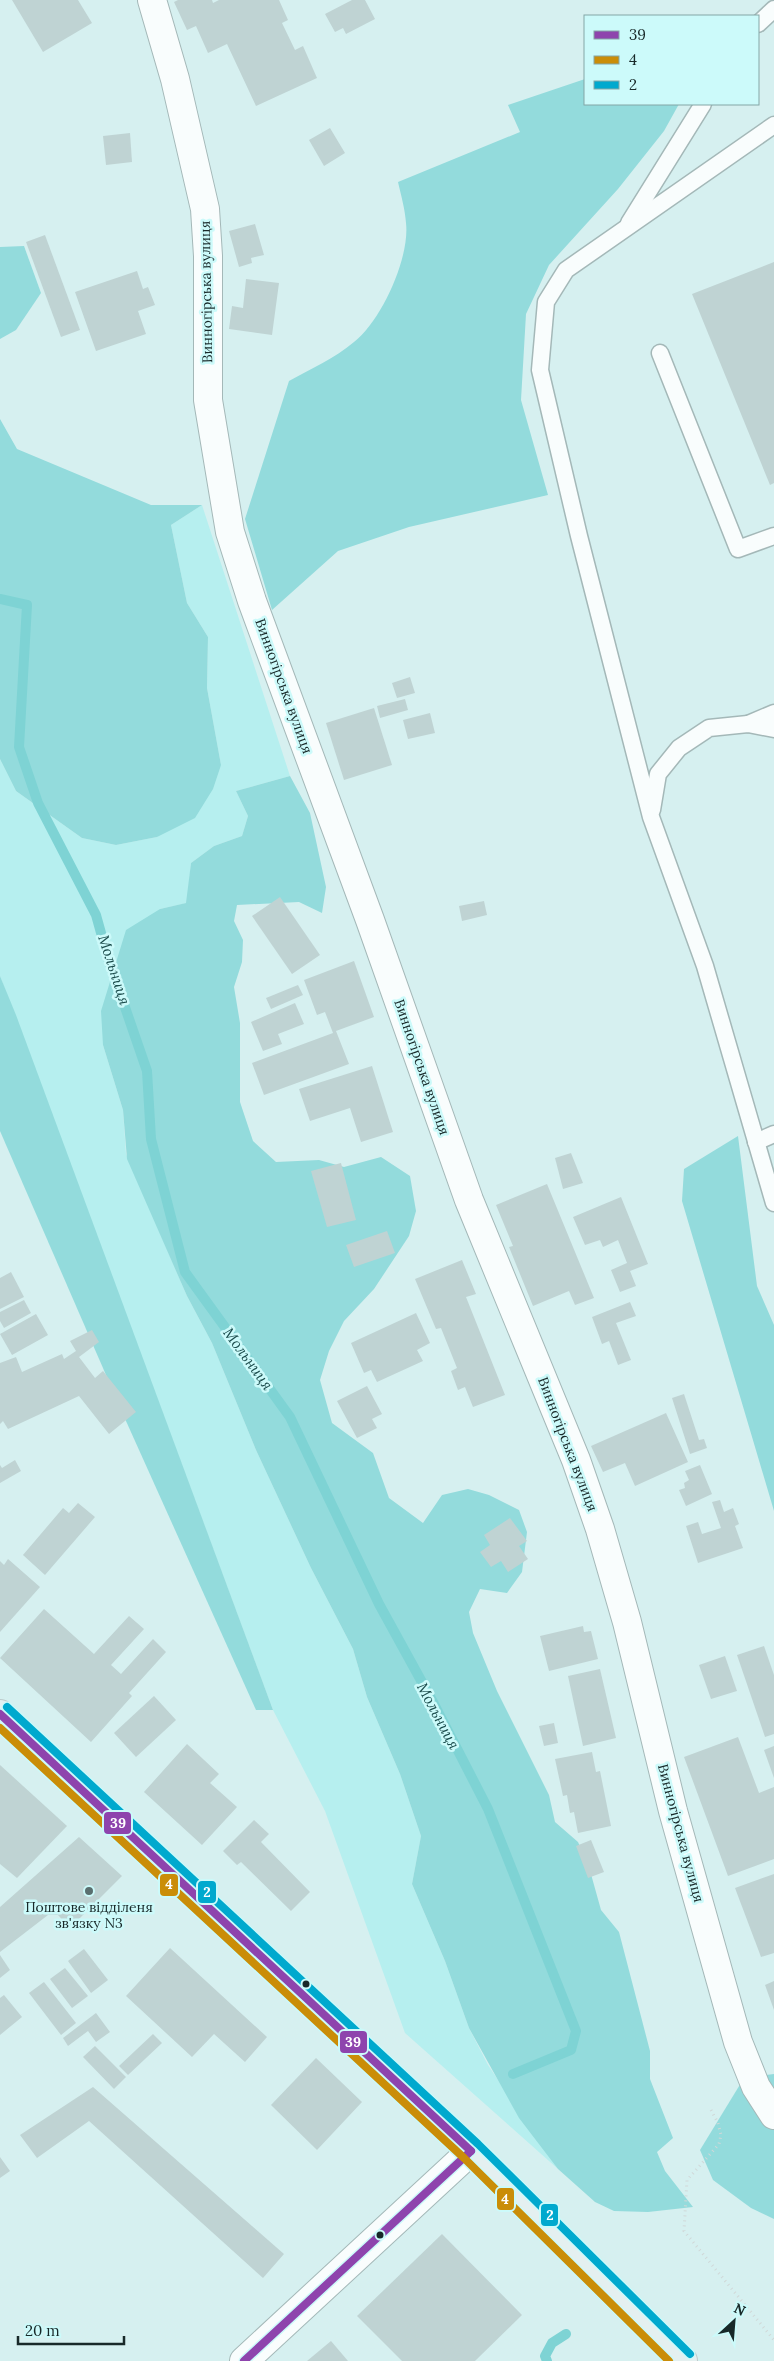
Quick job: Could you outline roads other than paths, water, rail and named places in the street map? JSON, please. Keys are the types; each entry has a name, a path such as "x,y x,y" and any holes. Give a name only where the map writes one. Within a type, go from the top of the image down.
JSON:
{"main road":[{"path":"0,1714 471,2151 683,2361"}],"street":[{"name":"Винногірська вулиця","path":"152,0 175,79 205,209 208,256 208,400 230,532 252,602 370,920 469,1200 576,1460 600,1529 627,1622 673,1812 738,2042 756,2087 774,2115"},
{"path":"244,2361 471,2151"}],"lane":[{"path":"759,23 774,9"},
{"path":"625,229 702,105"},
{"path":"774,125 566,270 546,302 540,370 579,536 651,817 705,966 774,1203"},
{"path":"660,353 738,549 774,536"},
{"path":"748,724 774,713"},
{"path":"651,817 658,774 679,748 708,728 748,724 774,729"},
{"path":"756,1142 774,1134"}],"waterway":[{"name":"Мольниця","path":"0,599 27,605 19,747 38,803 96,915 108,958 147,1071 151,1139 185,1272 290,1417 379,1604 434,1704 488,1809 576,2031 571,2050 513,2074"},
{"name":"Мольниця","path":"547,2361 545,2356 552,2343 566,2334"}],"place":[{"name":"Поштове відділеня зв'язку N3","path":"89,1891"}]}
